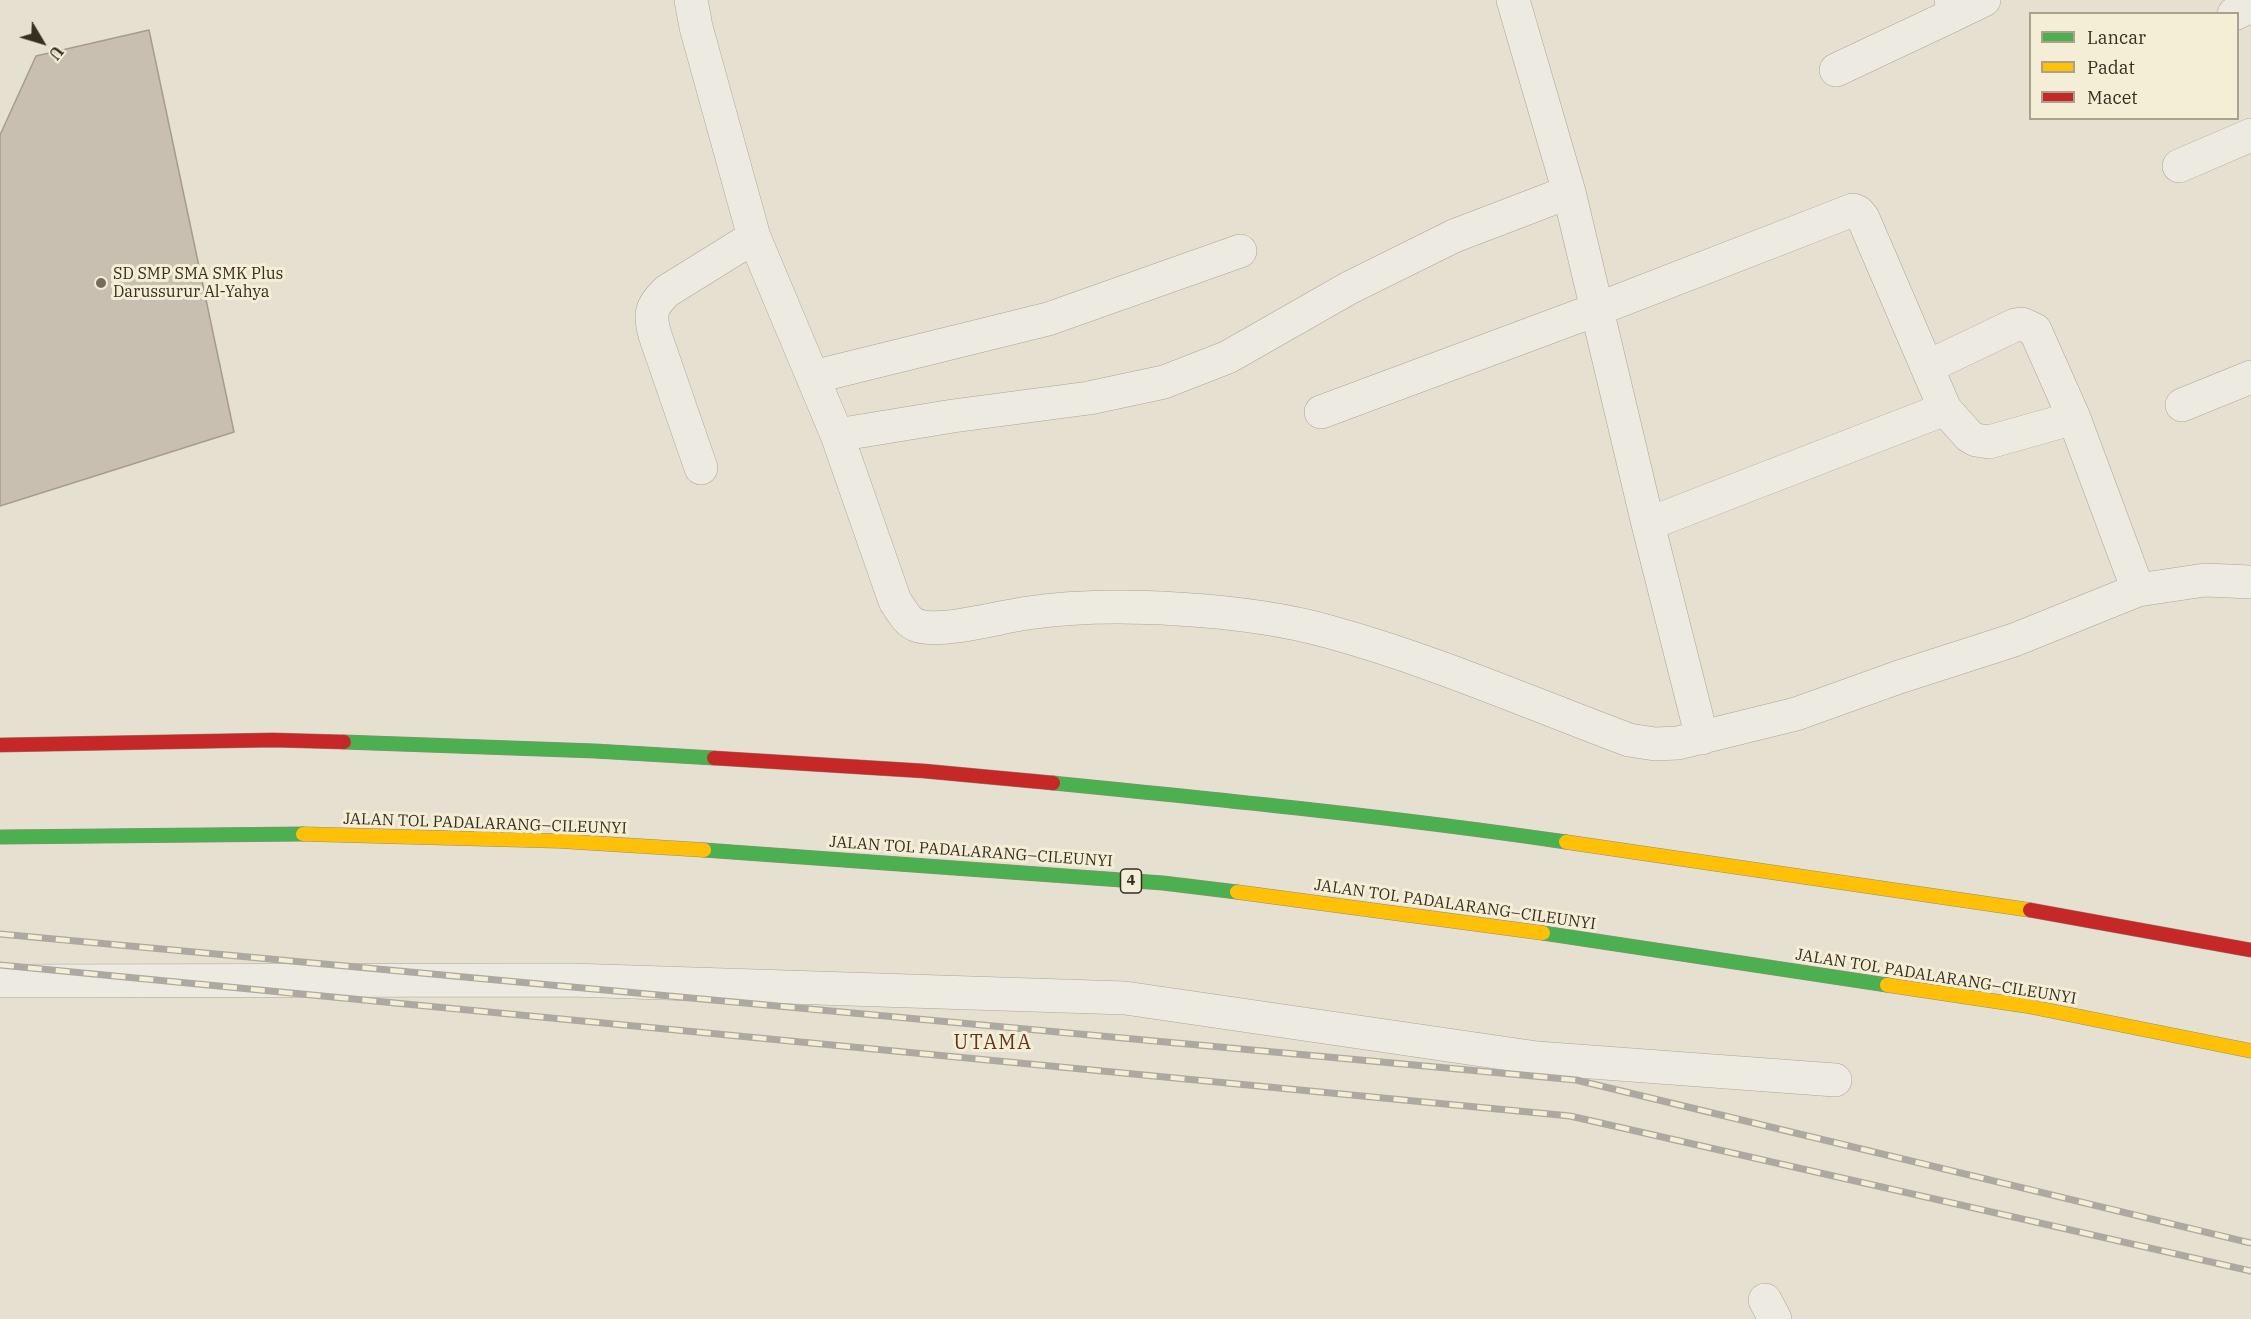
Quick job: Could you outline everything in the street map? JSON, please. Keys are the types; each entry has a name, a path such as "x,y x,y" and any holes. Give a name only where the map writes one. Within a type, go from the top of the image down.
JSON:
{"highway":[{"path":"0,745 273,740 595,751 936,772 1205,798 1497,832 2030,910 2251,950"},
{"name":"JALAN TOL PADALARANG–CILEUNYI","path":"0,837 272,833 560,841 878,861 1163,883 1477,922 2027,1006 2251,1051"}],"street":[{"path":"691,0 696,27 753,237 837,435 895,601 911,623 923,627 939,627 1030,612 1108,608 1178,609 1245,615 1328,631 1418,660 1629,740 1655,744 1678,743 1702,738 1796,714 1899,677 2014,640 2138,590 2205,580 2251,582"},
{"path":"1513,0 1569,192 1648,524 1702,738"},
{"path":"1836,70 1964,4"},
{"path":"2179,166 2251,135"},
{"path":"837,435 953,416 1089,398 1164,382 1228,357 1349,288 1454,236 1569,192"},
{"path":"1321,412 1598,309 1852,210 1858,212 1863,218 1945,409 1969,436 1976,440 1989,442 2074,418"},
{"path":"700,468 651,322 652,311 656,300 668,291 753,237"},
{"path":"813,377 1048,319 1240,251"},
{"path":"1927,367 2015,325 2030,326 2034,330 2074,418 2138,590"},
{"path":"2182,405 2251,376"},
{"path":"1648,524 1945,409"},
{"path":"0,981 571,980 1125,998 1538,1058 1834,1080"}],"building":[{"name":"SD SMP SMA SMK Plus Darussurur Al-Yahya","path":"149,30 234,432 0,506 0,135 36,56"}],"railway":[{"path":"0,934 1576,1080 2251,1243"},
{"path":"0,965 1570,1116 2251,1271"}],"traffic: fast":[{"path":"344,742 595,751 714,758"},
{"path":"1053,783 1374,817 1566,842"},
{"path":"0,837 303,834"},
{"path":"704,850 1163,883 1237,892"},
{"path":"1543,933 1887,985"}],"traffic: slow":[{"path":"303,834 560,841 704,850"},
{"path":"1566,842 2030,910"},
{"path":"1237,892 1543,933"},
{"path":"1887,985 2027,1006 2251,1051"}],"traffic: jam":[{"path":"0,745 273,740 344,742"},
{"path":"714,758 924,771 1053,783"},
{"path":"2030,910 2251,950"}],"place":[{"name":"SD SMP SMA SMK Plus Darussurur Al-Yahya","path":"101,283"}],"district":[{"name":"UTAMA","path":"993,1043"}]}
